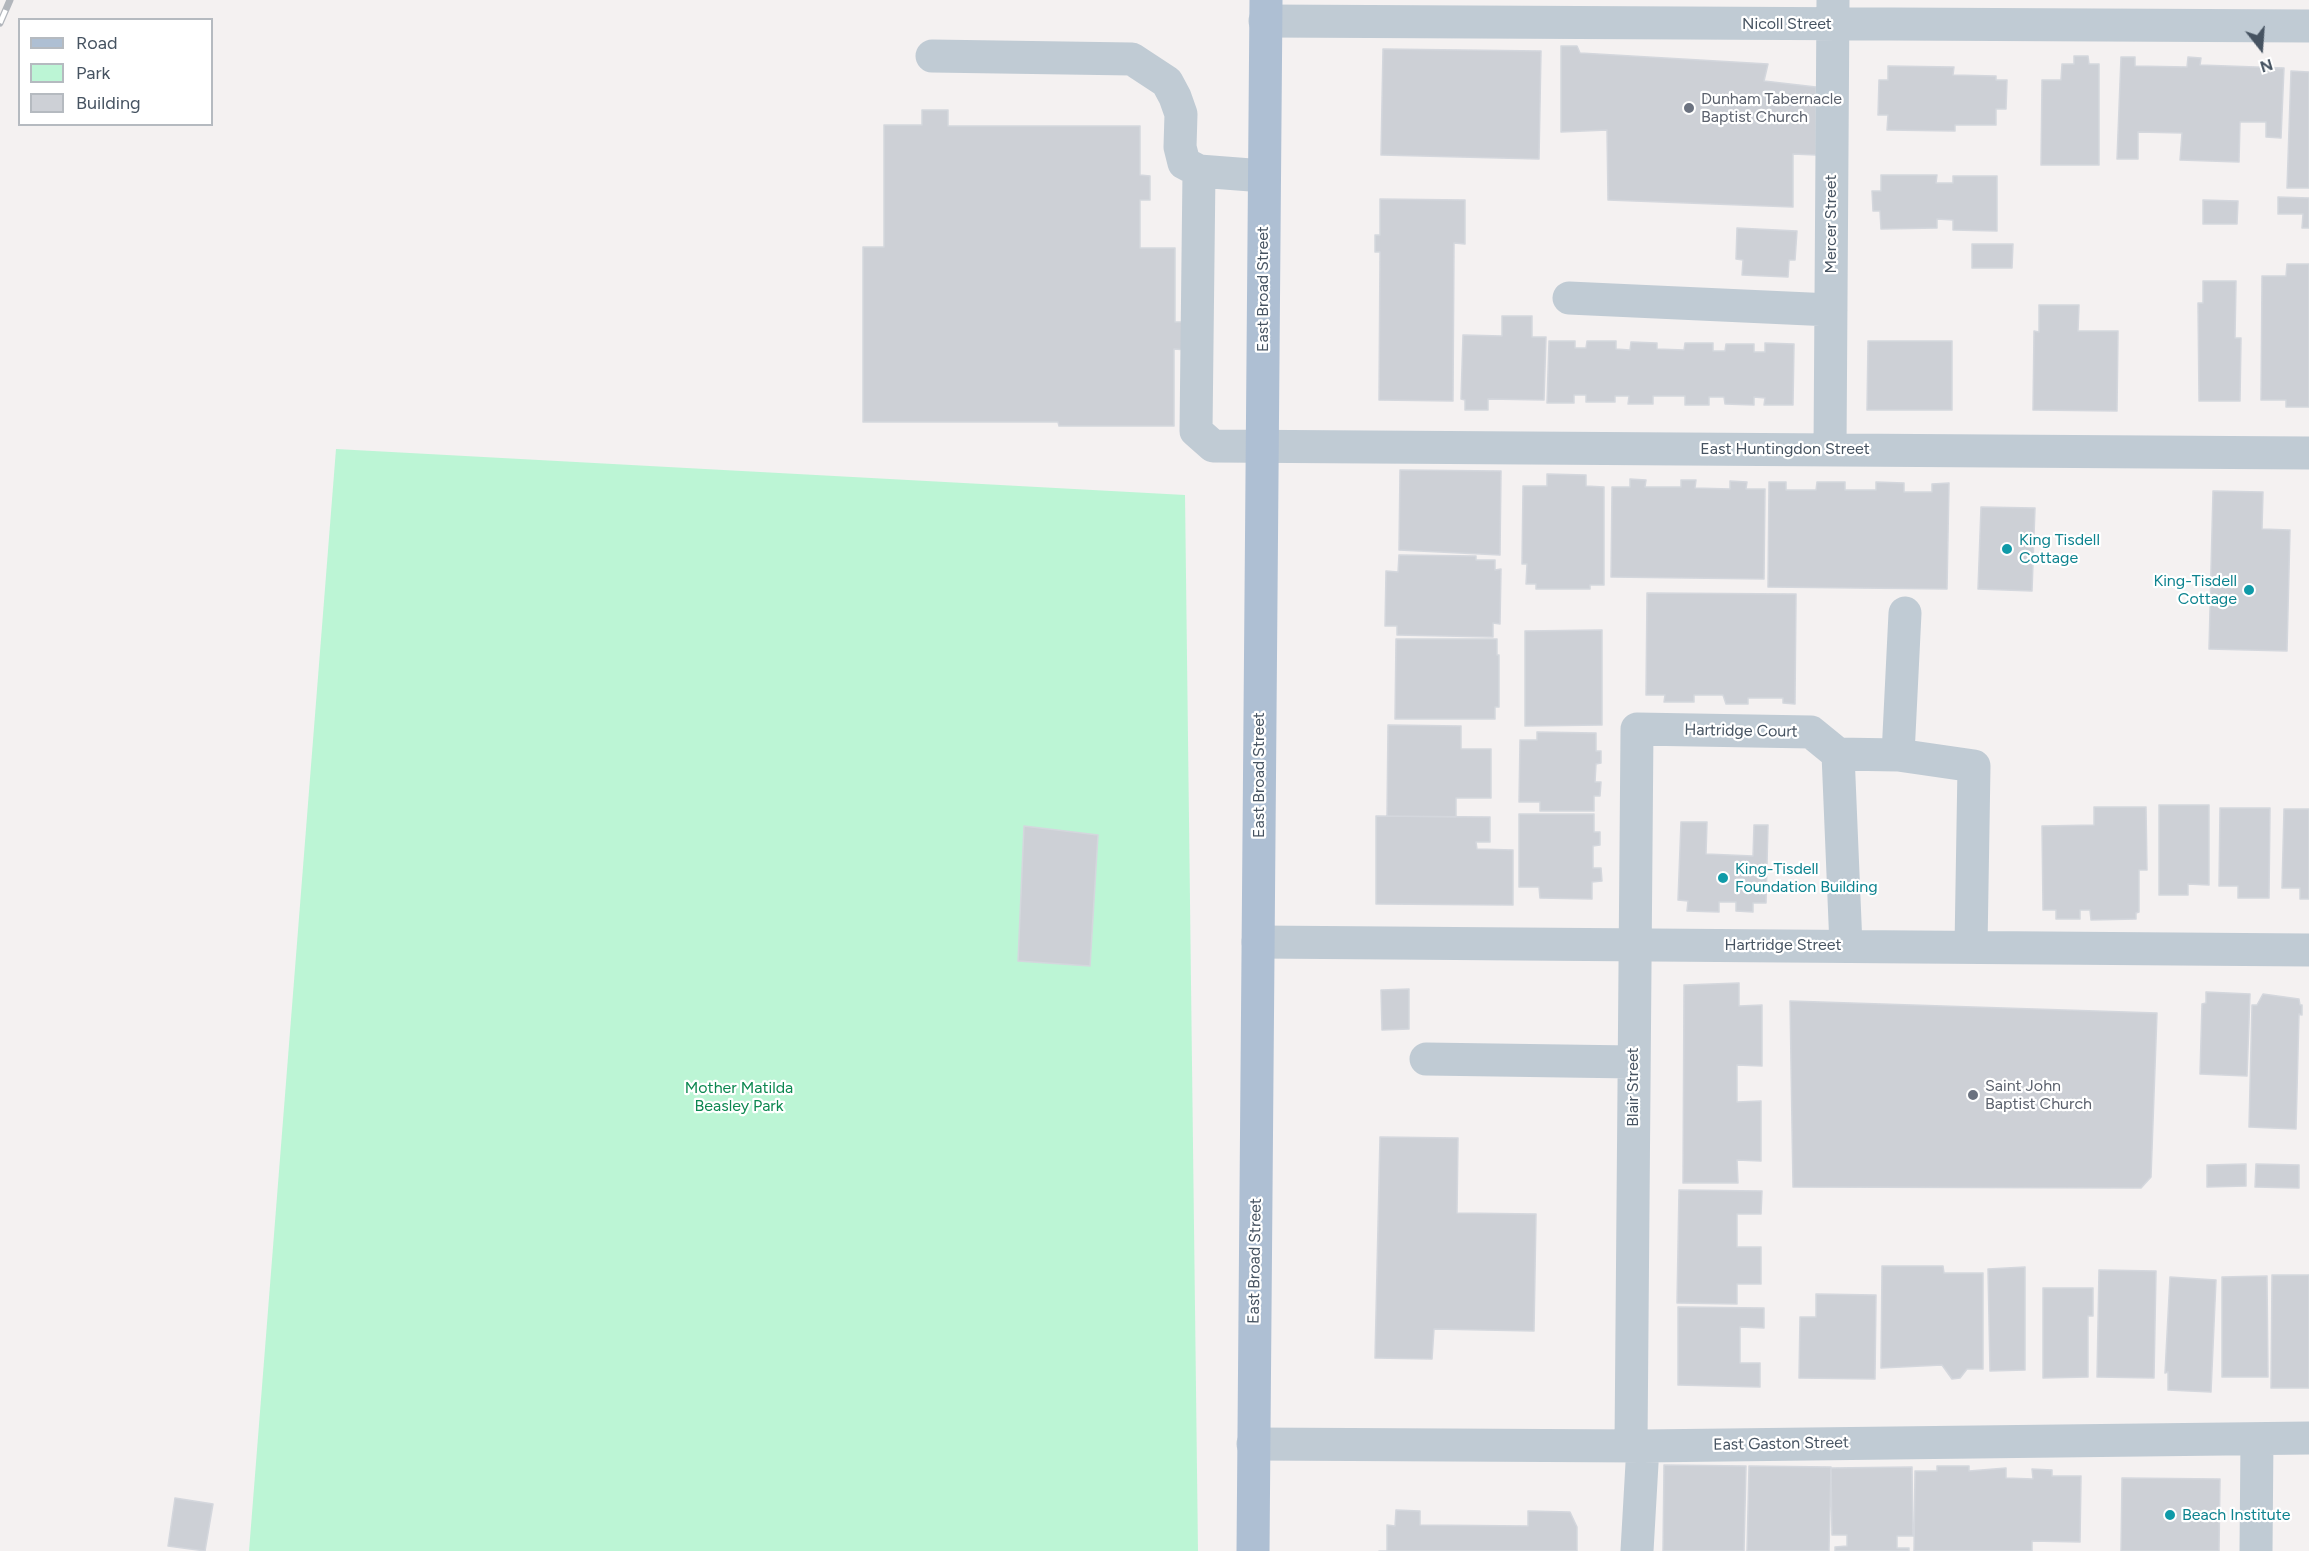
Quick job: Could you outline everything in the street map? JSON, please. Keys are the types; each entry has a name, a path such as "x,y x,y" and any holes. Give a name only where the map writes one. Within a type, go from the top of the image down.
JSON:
{"main road":[{"name":"East Broad Street","path":"1253,1551 1266,11"}],"street":[{"name":"Nicoll Street","path":"1266,11 1833,12 2305,18"},
{"name":"Mercer Street","path":"1830,449 1833,12"},
{"path":"932,56 1132,59 1167,82 1181,114 1180,147 1184,163 1199,171 1264,176"},
{"name":"East Huntingdon Street","path":"1199,171 1196,431 1213,446 2309,453"},
{"path":"1569,298 1831,310"},
{"path":"1898,755 1905,613"},
{"name":"Hartridge Court","path":"1636,729 1811,732 1838,754"},
{"name":"Blair Street","path":"1636,729 1633,1062 1637,1551"},
{"path":"1846,946 1838,754 1898,755 1974,766 1971,947"},
{"name":"Hartridge Street","path":"1258,942 2309,950"},
{"path":"1426,1059 1633,1062"},
{"path":"2256,1551 2257,1438"},
{"name":"East Gaston Street","path":"1253,1444 1637,1446 2309,1438"}],"green space":[{"name":"Mother Matilda Beasley Park","path":"336,449 1185,495 1198,1551 249,1551"}],"building":[{"name":"Dunham Tabernacle Baptist Church","path":"1561,46 1577,46 1580,53 1768,64 1764,81 1816,87 1816,155 1793,154 1793,207 1608,200 1607,130 1561,132"},
{"path":"1383,49 1541,51 1539,159 1381,155"},
{"path":"2074,56 2088,56 2089,64 2099,64 2099,165 2041,165 2042,80 2061,80 2062,64 2074,64"},
{"path":"2121,57 2135,57 2135,66 2187,67 2188,57 2201,58 2200,65 2284,68 2281,138 2266,137 2266,122 2240,122 2239,162 2180,160 2182,133 2138,132 2138,159 2117,159"},
{"path":"1888,66 1954,67 1953,75 1996,76 1996,80 2007,80 2006,109 1996,109 1996,125 1955,125 1955,131 1887,130 1888,115 1878,115 1879,80 1888,80"},
{"path":"2291,71 2309,72 2309,188 2287,188"},
{"path":"922,110 948,110 948,126 1140,126 1140,175 1150,176 1150,200 1140,200 1140,248 1175,248 1175,322 1187,322 1187,350 1174,349 1174,426 1059,426 1058,422 863,422 863,247 884,247 884,125 922,125"},
{"path":"1881,175 1937,175 1936,183 1953,183 1953,176 1997,176 1997,231 1953,230 1953,220 1937,219 1937,228 1881,229 1880,211 1873,211 1872,191 1881,191"},
{"path":"2278,197 2309,198 2309,228 2302,228 2303,214 2278,214"},
{"path":"1380,199 1465,200 1465,244 1454,243 1453,401 1379,400 1380,252 1375,252 1375,235 1380,235"},
{"path":"2203,200 2238,201 2237,224 2203,224"},
{"path":"1737,228 1797,231 1795,260 1789,260 1788,277 1742,275 1743,260 1736,259"},
{"path":"1972,244 2013,244 2012,268 1972,268"},
{"path":"2287,264 2309,264 2309,407 2286,407 2286,400 2261,400 2262,276 2286,276"},
{"path":"2203,281 2236,281 2235,338 2241,338 2240,401 2199,401 2198,303 2203,303"},
{"path":"2039,305 2079,305 2078,331 2118,331 2117,411 2033,410 2034,331 2039,332"},
{"path":"1502,316 1532,316 1532,337 1546,337 1544,400 1488,399 1488,410 1465,410 1465,400 1461,399 1463,335 1502,336"},
{"path":"1549,341 1575,341 1575,348 1586,348 1587,341 1616,341 1616,349 1630,350 1631,342 1657,343 1657,349 1684,350 1685,343 1713,343 1713,351 1725,351 1726,344 1754,344 1754,352 1765,352 1765,343 1794,344 1793,405 1764,405 1765,398 1754,397 1754,405 1725,404 1724,397 1709,397 1709,405 1685,405 1685,396 1653,396 1653,404 1628,404 1629,396 1615,396 1615,402 1586,402 1586,395 1574,395 1574,403 1547,403"},
{"path":"1868,341 1952,341 1952,410 1867,410"},
{"path":"1400,470 1501,471 1500,555 1399,550"},
{"path":"1547,474 1586,475 1586,486 1604,487 1604,585 1590,585 1590,589 1536,589 1536,584 1526,584 1527,564 1522,564 1523,486 1547,486"},
{"path":"1630,479 1646,480 1645,487 1681,487 1681,480 1696,480 1695,488 1730,489 1730,481 1747,482 1746,489 1765,489 1764,579 1611,577 1612,487 1630,487"},
{"path":"1769,482 1786,482 1786,490 1816,490 1817,482 1845,482 1845,490 1876,490 1876,482 1904,483 1904,492 1932,492 1932,484 1949,483 1947,589 1768,587"},
{"name":"King-Tisdell Cottage","path":"2213,491 2263,492 2262,529 2290,530 2287,651 2209,649"},
{"name":"King Tisdell Cottage","path":"1981,507 2035,508 2032,591 1978,589"},
{"path":"1399,555 1476,556 1476,560 1495,560 1495,570 1501,569 1500,624 1493,623 1493,637 1397,635 1397,626 1385,626 1386,571 1398,572"},
{"path":"1647,593 1796,594 1795,704 1783,703 1783,698 1748,698 1748,704 1726,704 1723,695 1694,695 1694,702 1664,702 1665,695 1646,695"},
{"path":"1602,630 1602,725 1525,726 1525,631"},
{"path":"1396,639 1497,639 1499,707 1495,707 1495,719 1395,719"},
{"path":"1388,725 1461,726 1461,749 1491,749 1491,798 1456,798 1456,817 1387,816"},
{"path":"1537,732 1596,733 1596,751 1601,751 1601,763 1596,764 1595,782 1601,782 1600,796 1594,796 1594,811 1540,811 1540,802 1519,802 1520,740 1537,740"},
{"path":"2159,805 2209,805 2209,885 2188,884 2188,895 2159,895"},
{"path":"2094,807 2146,807 2147,870 2139,870 2139,912 2136,913 2136,919 2091,920 2090,910 2080,910 2080,919 2056,919 2056,910 2043,910 2042,826 2094,825"},
{"path":"2220,808 2270,808 2269,898 2238,898 2238,886 2219,886"},
{"path":"2284,809 2309,809 2309,899 2300,899 2300,888 2282,888"},
{"path":"1519,814 1594,814 1594,832 1600,832 1600,845 1593,846 1593,868 1601,868 1602,881 1592,882 1592,899 1540,898 1539,887 1519,887"},
{"path":"1376,816 1490,817 1490,842 1476,842 1477,849 1513,850 1513,905 1376,904"},
{"name":"King-Tisdell Foundation Building","path":"1681,822 1707,822 1706,854 1753,856 1754,825 1768,825 1766,903 1753,903 1753,912 1736,911 1736,902 1719,902 1719,912 1687,911 1688,901 1678,900"},
{"path":"1024,826 1098,835 1090,966 1018,961"},
{"path":"1739,983 1739,1006 1762,1005 1762,1066 1737,1065 1737,1102 1761,1101 1761,1161 1737,1160 1738,1183 1683,1183 1684,985"},
{"path":"1409,989 1409,1029 1382,1030 1381,990"},
{"path":"2206,992 2250,994 2247,1076 2200,1074 2202,1004 2206,1003"},
{"path":"2263,994 2299,999 2302,1005 2302,1015 2299,1014 2296,1129 2249,1127 2252,1005 2257,1005"},
{"name":"Saint John Baptist Church","path":"1790,1001 2157,1013 2151,1177 2141,1188 1793,1187"},
{"path":"1380,1137 1458,1138 1457,1213 1536,1214 1534,1331 1434,1329 1432,1359 1375,1358"},
{"path":"2246,1164 2246,1186 2207,1187 2207,1165"},
{"path":"2256,1164 2299,1165 2299,1188 2255,1187"},
{"path":"1679,1190 1762,1191 1761,1214 1737,1214 1737,1247 1761,1247 1761,1284 1737,1284 1737,1304 1677,1303"},
{"path":"1882,1266 1943,1266 1944,1273 1983,1273 1983,1369 1967,1369 1960,1378 1952,1379 1942,1365 1881,1368"},
{"path":"2025,1267 2025,1370 1990,1371 1988,1269"},
{"path":"2099,1270 2156,1271 2154,1378 2097,1377"},
{"path":"2272,1275 2309,1275 2309,1388 2271,1388"},
{"path":"2267,1276 2268,1377 2222,1377 2222,1277"},
{"path":"2170,1277 2216,1280 2211,1392 2168,1390 2168,1372 2165,1373"},
{"path":"2043,1288 2093,1288 2093,1316 2088,1316 2088,1377 2043,1378"},
{"path":"1816,1294 1876,1295 1875,1379 1799,1378 1800,1317 1816,1317"},
{"path":"1678,1307 1764,1308 1764,1328 1740,1327 1740,1363 1760,1363 1760,1387 1678,1385"},
{"path":"1664,1465 1746,1466 1744,1551 1663,1551"},
{"path":"1749,1466 1831,1467 1829,1551 1747,1551"},
{"path":"1937,1466 1969,1466 1969,1471 2006,1468 2006,1478 2033,1479 2032,1469 2052,1470 2052,1476 2081,1476 2080,1542 2032,1541 2032,1551 1914,1551 1915,1471 1937,1471"},
{"path":"1912,1467 1913,1536 1897,1536 1897,1548 1909,1548 1909,1551 1835,1551 1835,1547 1847,1546 1847,1535 1832,1535 1831,1468"},
{"name":"Beach Institute","path":"2122,1478 2220,1479 2219,1551 2121,1551"},
{"path":"175,1498 213,1504 205,1551 168,1546"},
{"path":"1396,1510 1420,1511 1420,1525 1528,1526 1528,1511 1570,1512 1577,1527 1577,1551 1387,1551 1387,1525 1395,1526"}],"railway":[{"path":"0,23 10,0"}],"place":[{"name":"Dunham Tabernacle Baptist Church","path":"1689,108"},
{"name":"King Tisdell Cottage","path":"2007,549"},
{"name":"King-Tisdell Cottage","path":"2249,590"},
{"name":"King-Tisdell Foundation Building","path":"1723,878"},
{"name":"Saint John Baptist Church","path":"1973,1095"},
{"name":"Beach Institute","path":"2170,1515"}]}
